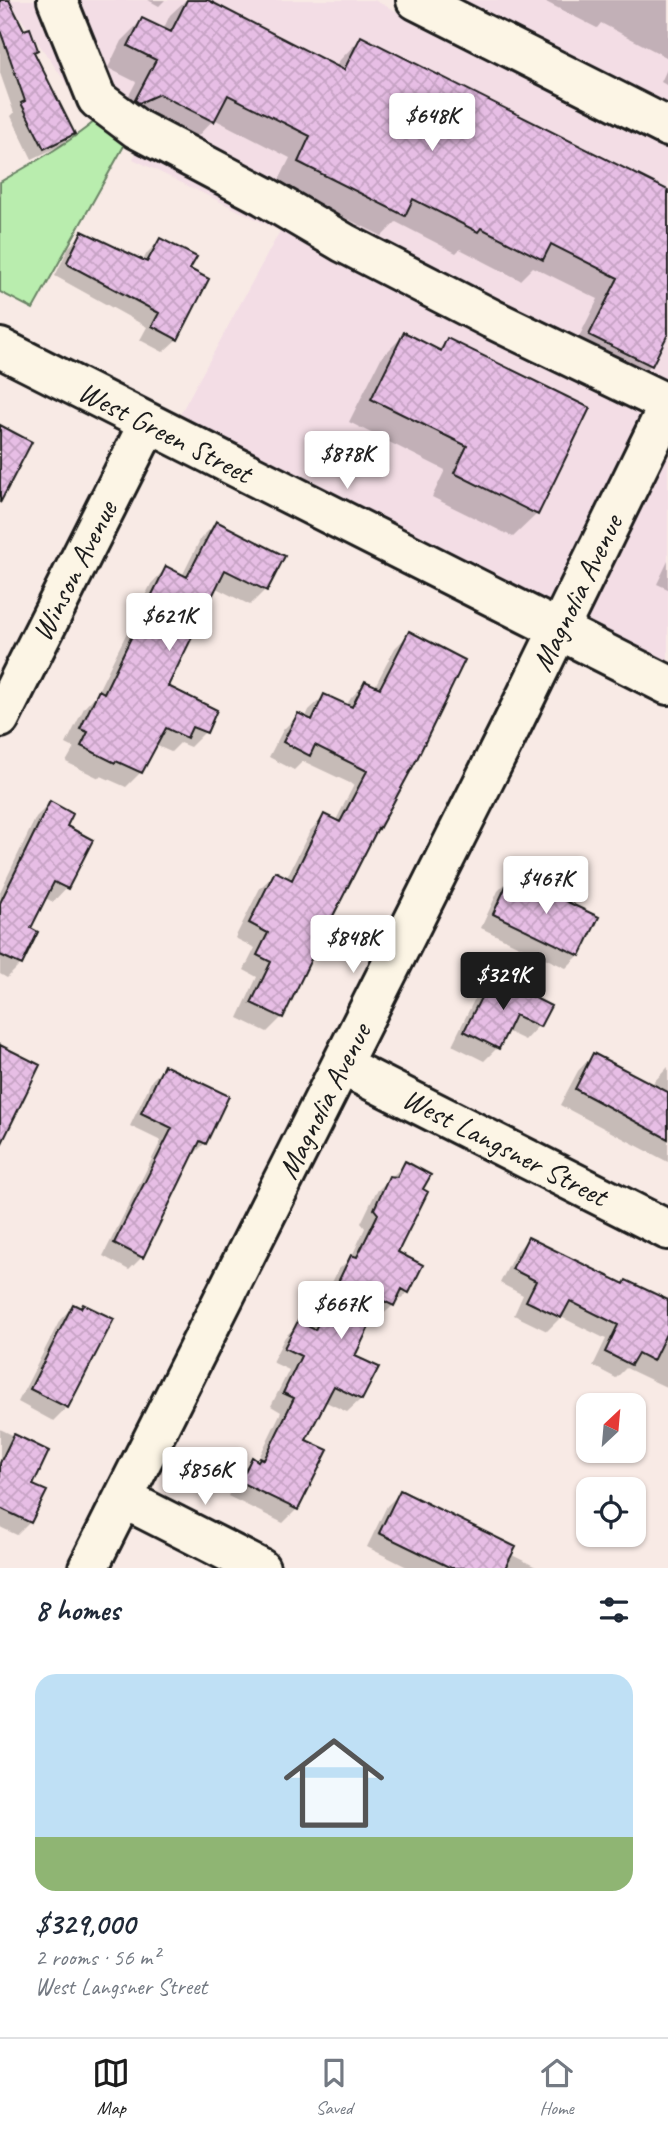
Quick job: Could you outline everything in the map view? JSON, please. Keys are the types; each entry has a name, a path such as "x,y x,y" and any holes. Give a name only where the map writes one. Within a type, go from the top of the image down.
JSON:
{"street":[{"path":"57,0 97,99 137,130 264,196 344,243 668,405"},
{"path":"416,0 668,127"},
{"name":"West Green Street","path":"0,348 668,685"},
{"name":"Magnolia Avenue","path":"88,1568 559,630 668,405"},
{"name":"Winson Avenue","path":"0,718 148,424"},
{"name":"West Langsner Street","path":"341,1065 668,1230"},
{"path":"124,1499 260,1568"}],"shaded area":[{"path":"8,0 374,0 668,148 668,698 166,440 280,231 133,159 142,141 85,110"},
{"path":"457,0 668,0 668,106"}],"green space":[{"path":"100,117 130,135 33,309 0,292 0,182 64,144"}],"building":[{"path":"0,0 9,0 24,30 30,28 38,50 34,52 75,134 44,149 21,103 25,101 0,30"},
{"path":"187,0 208,0 344,70 361,36 668,190 668,334 652,366 589,335 618,278 551,244 543,260 481,228 478,232 413,199 405,216 298,162 310,136 228,95 214,122 159,94 139,103 135,100 156,60 128,46 142,18 171,32"},
{"path":"82,231 147,262 160,238 197,257 190,269 209,279 178,340 152,326 159,313 69,265 67,262"},
{"path":"404,332 441,351 447,338 590,408 538,515 454,473 467,446 371,399"},
{"path":"0,425 32,442 0,503"},
{"path":"216,521 285,556 267,591 225,570 168,686 217,710 207,733 192,727 187,738 166,728 142,773 81,746 88,732 80,729 99,690 104,693 166,566 187,577"},
{"path":"409,631 465,660 283,1018 251,1003 271,962 257,955 268,933 249,923 275,871 292,880 324,814 340,822 367,771 315,745 310,756 283,742 298,713 312,720 324,694 352,707 365,681 380,688"},
{"path":"50,801 73,814 67,826 93,840 68,889 54,882 31,928 38,932 22,965 0,955 0,903"},
{"path":"511,875 599,917 580,956 493,914"},
{"path":"492,976 551,1006 540,1027 515,1015 499,1049 464,1031"},
{"path":"0,1045 40,1065 0,1147"},
{"path":"593,1053 668,1092 668,1139 575,1089"},
{"path":"164,1065 229,1096 206,1144 200,1141 143,1258 114,1243 172,1128 141,1113"},
{"path":"405,1161 431,1175 423,1189 428,1192 398,1252 423,1265 409,1293 402,1289 394,1306 382,1300 355,1356 379,1367 362,1400 334,1386 306,1440 328,1450 298,1510 240,1482 252,1457 258,1461 260,1458 264,1460 294,1398 283,1393 301,1356 284,1348 298,1321 315,1330 351,1255 357,1257 378,1214 374,1209 389,1176 397,1177"},
{"path":"528,1237 624,1284 626,1280 668,1300 668,1330 653,1361 638,1353 631,1365 605,1352 618,1325 570,1301 561,1318 526,1301 536,1281 512,1269"},
{"path":"73,1304 81,1308 83,1304 114,1319 68,1408 30,1389"},
{"path":"14,1434 49,1451 33,1485 47,1491 31,1523 0,1508 0,1463"},
{"path":"400,1490 516,1547 505,1568 451,1568 379,1533"}]}
